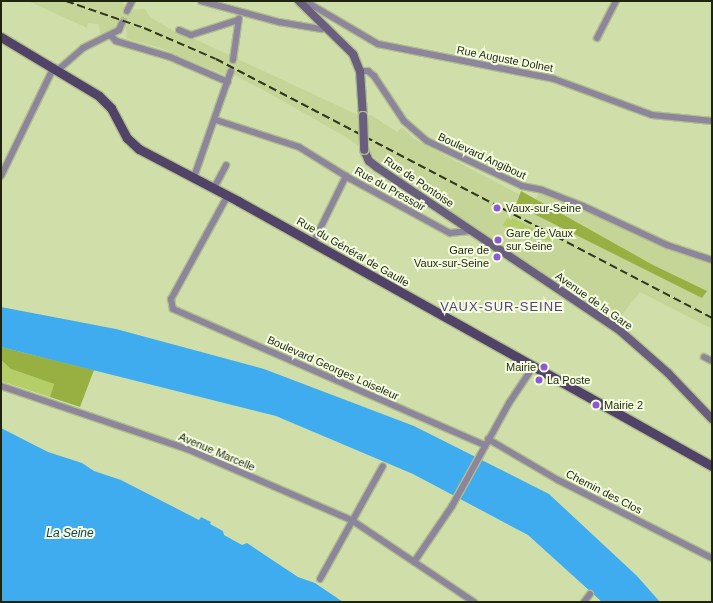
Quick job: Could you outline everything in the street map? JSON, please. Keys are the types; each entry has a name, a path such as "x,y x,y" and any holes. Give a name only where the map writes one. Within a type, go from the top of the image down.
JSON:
{"main road":[{"name":"Rue du Général de Gaulle","path":"1,37 99,96 111,108 127,138 139,149 228,195 313,242 533,367 712,466"}],"street":[{"path":"127,11 132,1"},
{"path":"201,1 240,12 301,26 322,29 327,27"},
{"name":"Rue de Pontoise","path":"300,1 353,54 360,71 364,150 372,163 470,231"},
{"name":"Rue Auguste Dolnet","path":"300,1 310,4 378,44 554,79 652,114 712,121"},
{"path":"597,38 616,1"},
{"path":"233,60 240,12"},
{"path":"179,30 191,35 238,20"},
{"path":"1,176 56,69 83,48 111,36 119,30 122,23"},
{"path":"111,36 116,40 170,57 228,82"},
{"path":"194,177 208,133 216,120 231,71"},
{"name":"Boulevard Angibout","path":"360,71 368,71 374,76 404,121 427,141 522,186 542,190 584,206 667,245 712,260"},
{"path":"216,120 299,147 346,176"},
{"path":"214,188 226,165"},
{"name":"Rue du Pressoir","path":"313,242 346,176 450,233 470,231"},
{"name":"Boulevard Georges Loiseleur","path":"228,195 171,299 173,309 487,442"},
{"name":"Avenue de la Gare","path":"470,231 618,329 668,373 712,418"},
{"path":"704,357 712,361"},
{"path":"414,562 452,506 480,453 533,367"},
{"name":"Avenue Marcelle","path":"1,386 187,449 352,522 474,602"},
{"name":"Chemin des Clos","path":"487,442 558,480 712,558"},
{"path":"320,578 383,466"},
{"path":"584,602 590,594"}],"shaded area":[{"path":"28,1 122,1 127,10 145,9 150,17 177,33 184,34 358,115 371,115 397,132 402,127 414,139 534,202 540,192 582,207 664,248 712,262 712,329 640,292 617,321 451,212 346,137 265,91 228,72 225,75 158,47 127,39 125,25 120,23 117,28 101,35 98,24 88,23 87,28"},
{"path":"507,218 511,220 513,218 553,238 551,241 517,235 520,229 514,226 512,230 503,225"},
{"path":"1,360 11,369 54,384 50,397 1,381"}],"green space":[{"path":"521,191 653,265 707,291 702,298 516,205"},
{"path":"1,347 94,370 80,407 50,397 54,384 11,369 1,360"}],"water":[{"path":"1,307 116,329 264,369 414,426 549,494 637,576 660,602 602,602 528,535 413,474 276,416 1,347"},
{"name":"La Seine","path":"1,428 48,452 82,463 94,471 121,480 199,520 201,517 211,522 210,524 223,531 224,535 242,545 247,543 298,577 315,583 343,602 1,602"}],"tunnel":[{"path":"122,23 127,11"}],"railway":[{"path":"66,1 144,28 216,59 712,318"}],"place":[{"name":"Vaux-sur-Seine","path":"497,208"},
{"name":"Gare de Vaux sur Seine","path":"498,240"},
{"name":"Gare de Vaux-sur-Seine","path":"497,257"},
{"name":"Mairie","path":"544,367"},
{"name":"La Poste","path":"539,380"},
{"name":"Mairie 2","path":"596,405"}],"district":[{"name":"VAUX-SUR-SEINE","path":"502,307"}]}
